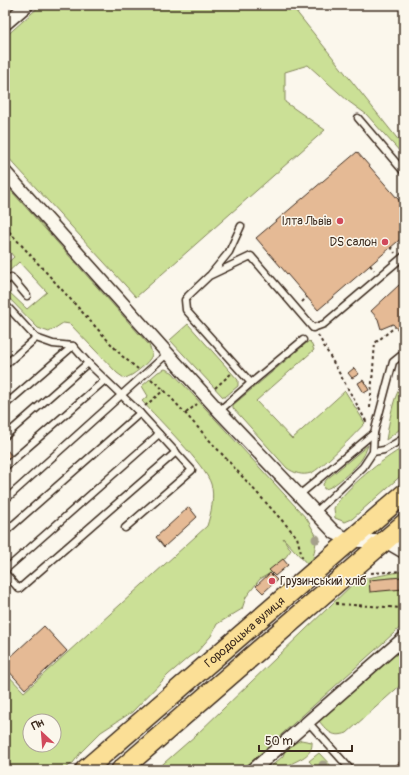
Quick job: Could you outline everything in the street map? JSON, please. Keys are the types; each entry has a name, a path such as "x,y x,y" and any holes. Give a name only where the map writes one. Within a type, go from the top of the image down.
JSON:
{"main road":[{"name":"Городоцька вулиця","path":"85,770 352,541 404,494"},
{"name":"Городоцька вулиця","path":"121,770 404,524"}],"street":[{"path":"5,24 27,5"},
{"path":"5,172 219,411 298,496 335,533 352,541 385,541 404,552"},
{"path":"253,770 404,638"}],"lane":[{"path":"358,118 404,172"},
{"path":"241,226 229,252 209,276 188,296 186,300 186,310 251,382"},
{"path":"209,276 251,256 313,328 324,324 404,256"},
{"path":"5,282 11,277 27,296"},
{"path":"5,304 36,338 53,344 73,346 105,380 140,412 192,470 125,528"},
{"path":"5,365 36,338"},
{"path":"219,411 251,382 303,340"},
{"path":"5,405 73,346"},
{"path":"5,500 168,353"},
{"path":"315,513 363,467 373,452 374,433 393,362 404,353"},
{"path":"5,436 88,363"},
{"path":"5,467 105,380"},
{"path":"5,532 140,412"},
{"path":"298,496 374,433"},
{"path":"5,570 159,434"},
{"path":"373,452 384,450 404,438"},
{"path":"5,573 20,589 176,452"},
{"path":"308,722 351,770"}],"path":[{"path":"5,226 122,356 139,369"},
{"path":"391,247 397,255"},
{"path":"370,265 376,272"},
{"path":"300,304 307,298"},
{"path":"370,409 376,343 395,327"},
{"path":"313,328 366,421 370,417"},
{"path":"215,388 238,368"},
{"path":"151,379 186,413 297,537 304,564"},
{"path":"140,412 164,390"},
{"path":"186,413 199,401"},
{"path":"335,598 338,604 404,608"}],"green space":[{"path":"41,5 291,5 404,147 403,155 366,114 348,101 308,65 285,72 285,102 325,130 136,297 5,154 5,37"},
{"path":"5,184 149,345 152,355 151,358 135,373 124,378 117,373 70,324 63,323 49,332 38,328 5,294 6,291 8,291 27,309 47,292 19,262 5,275 5,265 14,257 5,246"},
{"path":"188,324 238,380 238,386 225,397 223,397 170,340"},
{"path":"309,341 314,350 256,401 292,439 345,391 365,423 338,451 316,470 308,474 301,474 295,473 287,468 233,408 233,405"},
{"path":"165,369 172,372 307,519 317,537 312,564 309,566 283,538 291,550 276,570 260,579 246,597 242,609 217,624 211,636 197,652 168,675 132,712 101,732 81,752 73,763 63,770 5,770 5,672 24,692 207,526 213,499 211,484 191,454 142,401 148,396 142,386 158,372"},
{"path":"404,383 404,426 386,440 394,401 400,387"},
{"path":"368,445 362,458 344,478 332,486 324,489 323,484 327,479"},
{"path":"404,447 404,473 352,519 345,522 335,518 334,508 347,491 376,466"},
{"path":"404,571 404,624 242,770 156,770 196,735 357,580"},
{"path":"404,646 404,682 347,733 338,735 328,731 319,721"},
{"path":"301,740 312,742 312,747 308,754 289,765 288,770 267,770 283,756 286,748"},
{"path":"319,753 333,768 331,770 317,770 309,761"}],"building":[{"name":"Ілта Львів","path":"357,152 404,206 404,236 318,310 256,238"},
{"path":"399,285 404,290 404,337 393,324 381,329 378,319 371,311"},
{"path":"354,368 359,374 352,378 348,373"},
{"path":"363,380 369,390 364,393 358,383"},
{"path":"5,448 14,458 5,466"},
{"path":"189,507 197,517 164,547 156,537"},
{"path":"283,559 288,565 275,576 269,570"},
{"path":"270,573 277,580 263,593 256,586"},
{"path":"402,577 403,589 370,592 369,580"},
{"path":"44,626 67,651 25,689 5,667 5,662"},
{"path":"404,758 404,770 391,770"}],"place":[{"name":"Ілта Львів","path":"340,221"},
{"name":"DS салон","path":"385,242"},
{"name":"Грузинський хліб","path":"272,581"}]}
